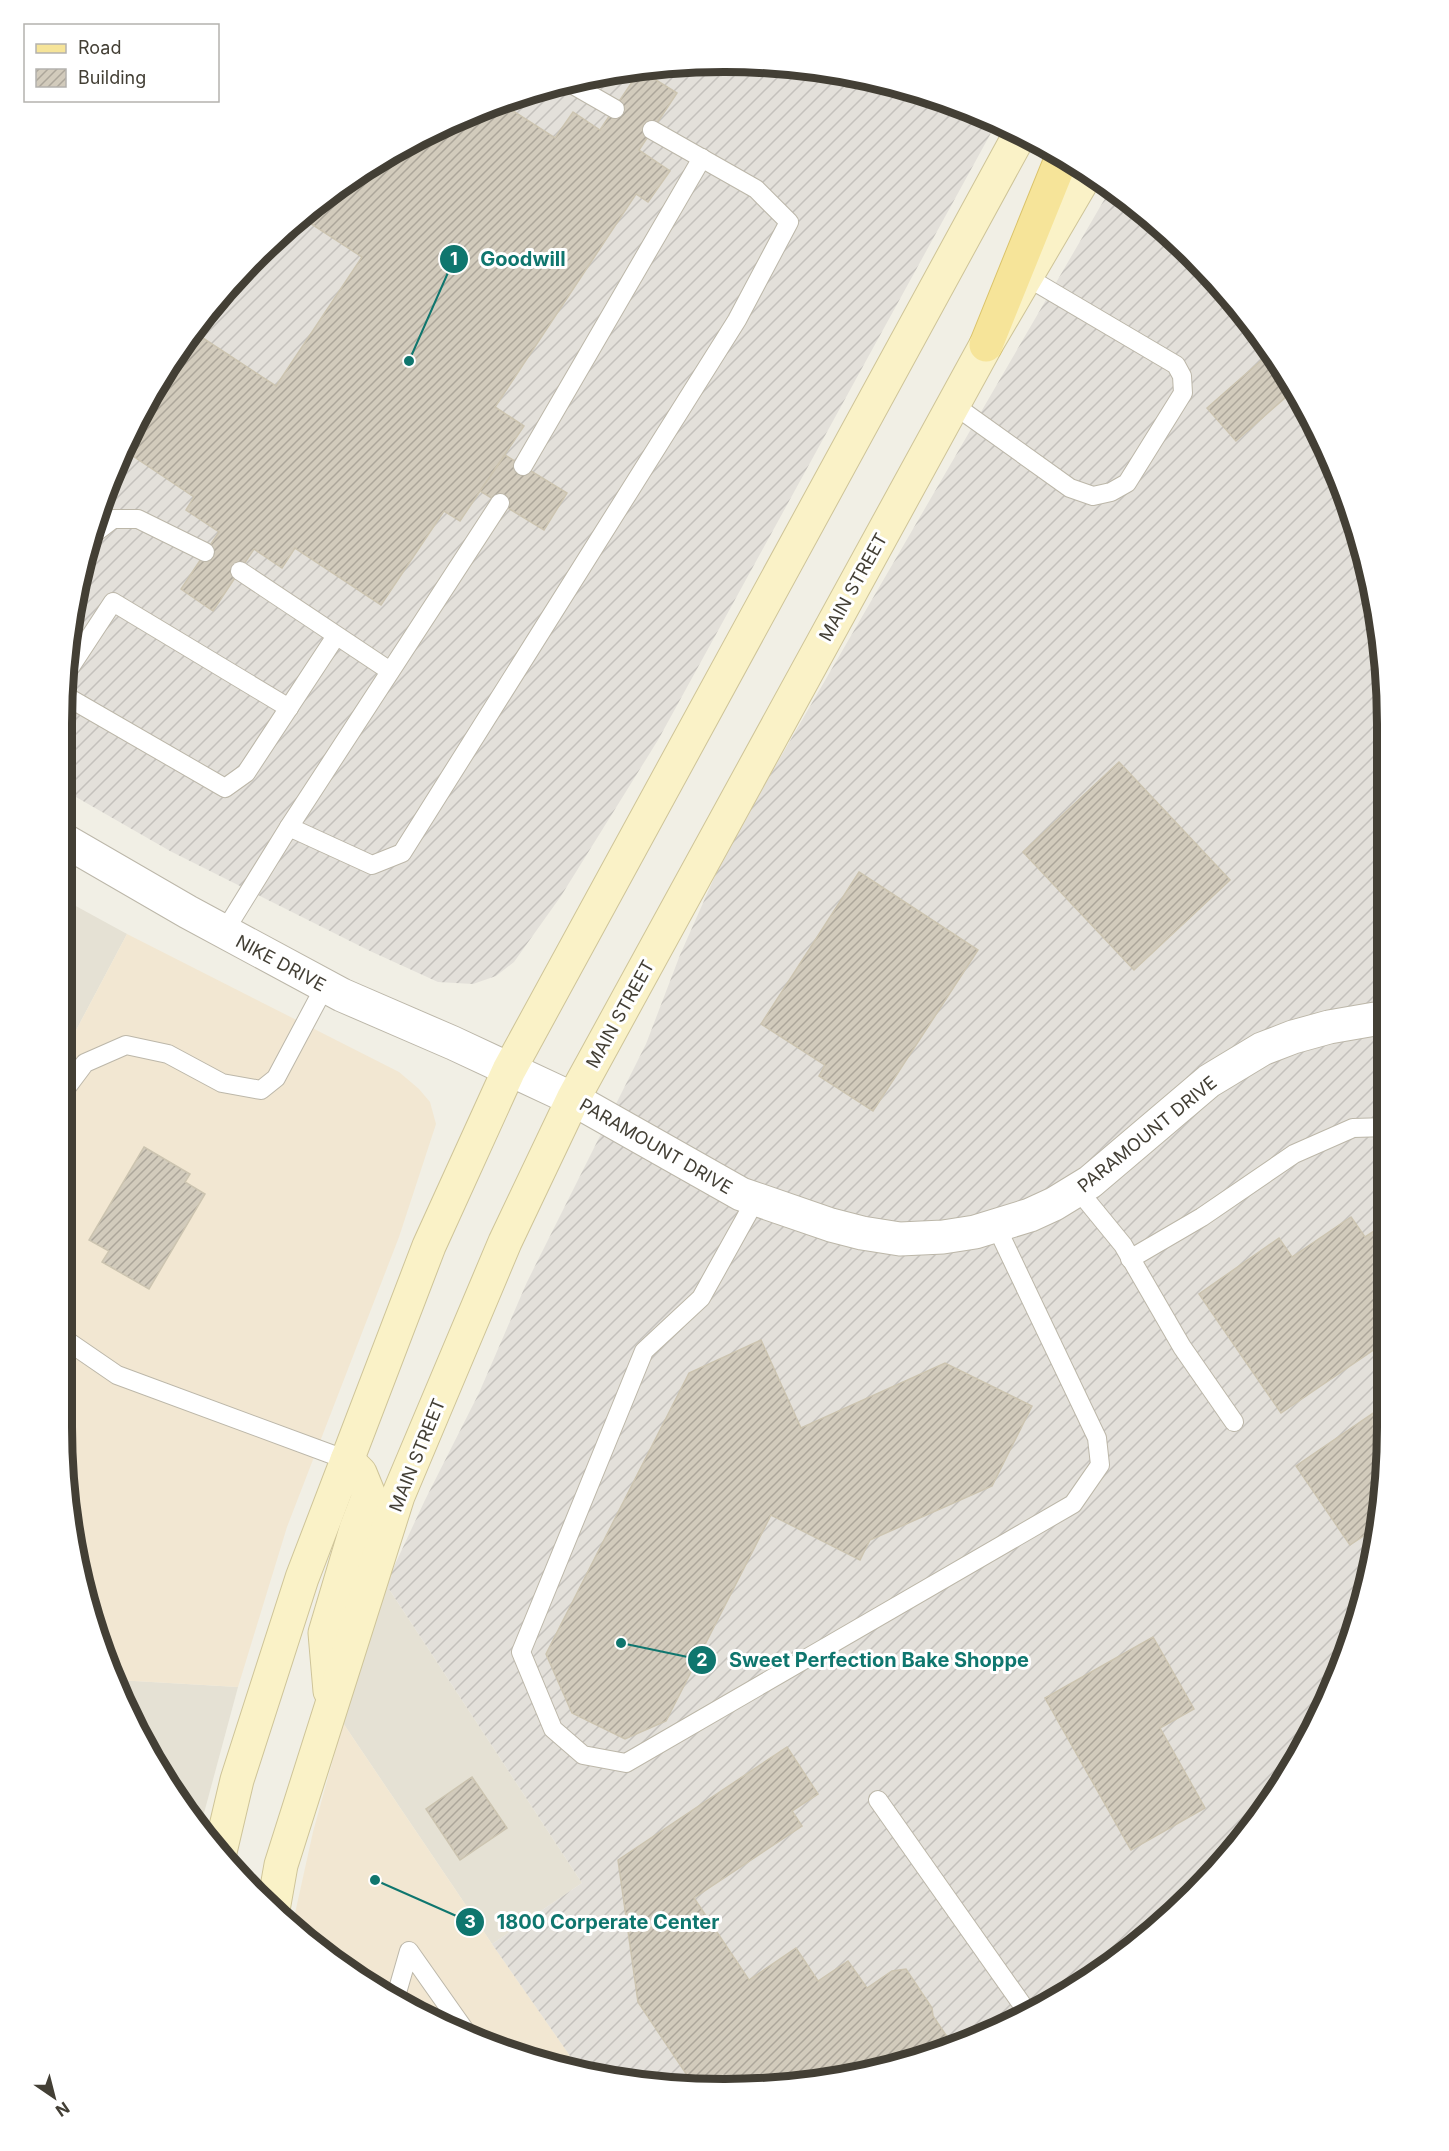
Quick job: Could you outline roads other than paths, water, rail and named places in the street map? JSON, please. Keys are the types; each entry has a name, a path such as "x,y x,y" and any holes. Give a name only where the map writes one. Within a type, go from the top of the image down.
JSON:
{"main road":[{"path":"222,1843 237,1780 289,1616 429,1246 509,1070 1016,141"},
{"path":"1021,273 1059,164"},
{"path":"1021,273 1083,179"},
{"name":"MAIN STREET","path":"275,1899 281,1865 398,1496 505,1242 573,1099 954,405 1021,273"},
{"path":"332,1705 325,1633 356,1529 369,1496 360,1473 347,1460"}],"street":[{"name":"NIKE DRIVE","path":"72,845 224,932 325,986 509,1070"},
{"name":"PARAMOUNT DRIVE","path":"509,1070 573,1099 741,1194 862,1233 900,1239 943,1237 975,1232 1030,1215 1078,1190 1209,1081 1262,1049 1329,1027 1377,1019"}],"lane":[{"path":"580,89 615,109"},
{"path":"289,827 372,864 402,853 737,320 789,222 756,189 652,130"},
{"path":"523,466 702,158"},
{"path":"954,405 1070,488 1093,496 1111,492 1127,483 1183,393 1182,376 1176,365 1021,273"},
{"path":"224,932 289,827 500,503"},
{"path":"103,526 113,519 138,519 205,552"},
{"path":"240,571 390,671"},
{"path":"76,659 113,602 289,708"},
{"path":"73,700 225,788 246,773 336,636"},
{"path":"72,1080 85,1063 126,1045 168,1054 222,1083 261,1090 276,1078 325,986"},
{"path":"1130,1258 1202,1217 1294,1154 1353,1128 1377,1127"},
{"path":"1078,1190 1123,1245 1182,1347 1234,1422"},
{"path":"756,1199 701,1298 644,1351 521,1652 553,1729 583,1755 627,1763 1073,1504 1100,1465 1097,1438 996,1226"},
{"path":"72,1344 117,1375 347,1460"},
{"path":"878,1800 1024,2006"},
{"path":"397,1992 409,1951 459,2022"}],"place":[{"name":"Goodwill","path":"409,361"},
{"name":"Sweet Perfection Bake Shoppe","path":"621,1643"},
{"name":"1800 Corperate Center","path":"375,1880"}]}
